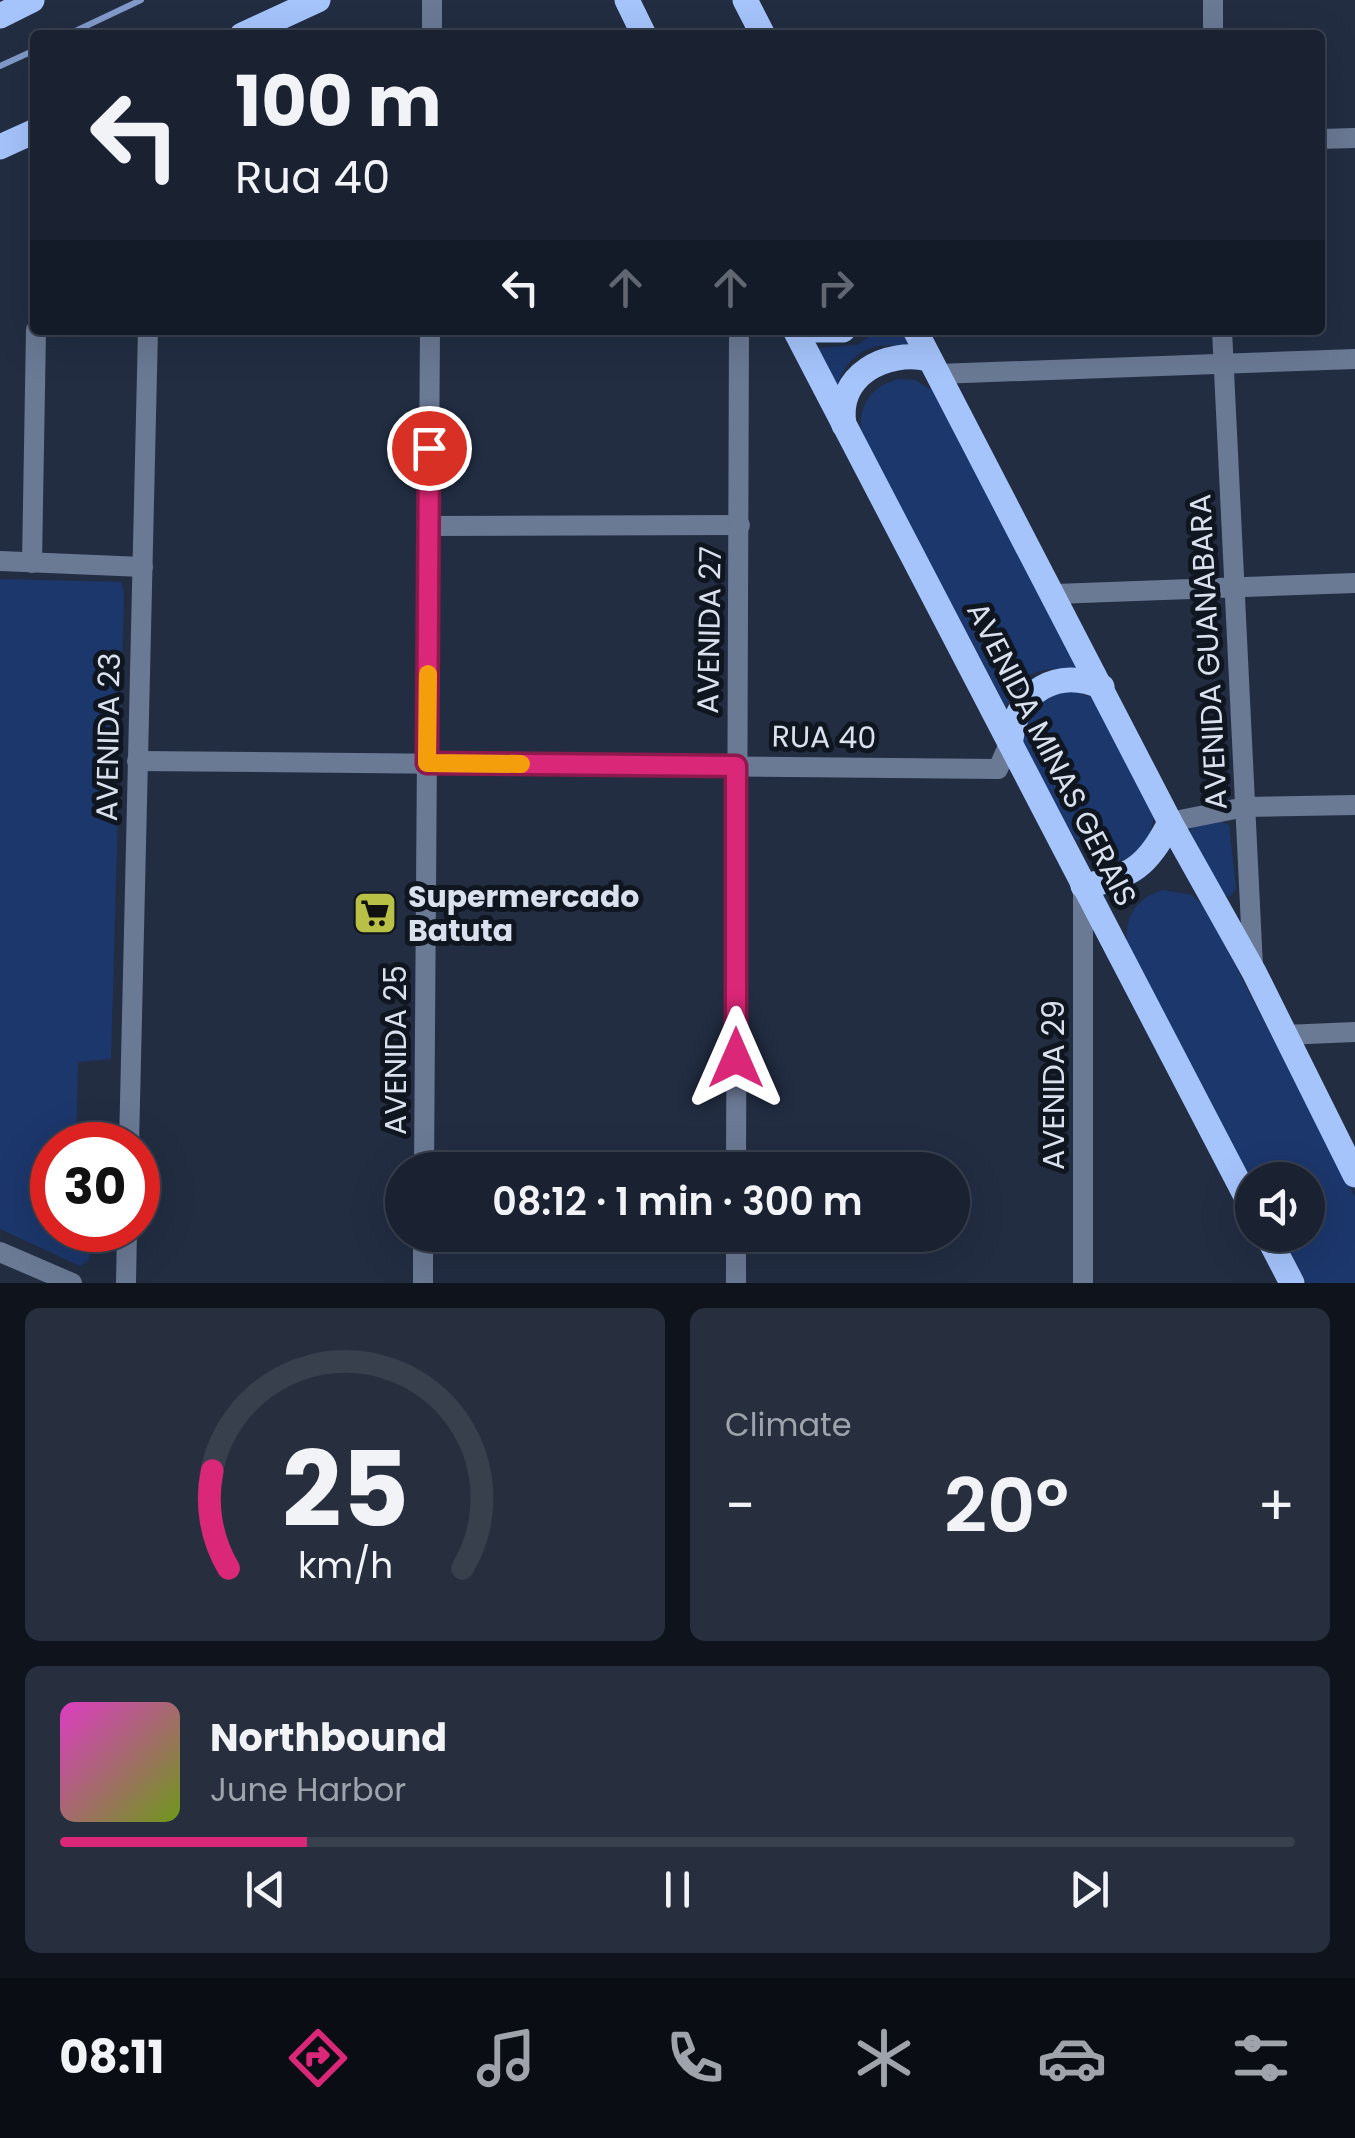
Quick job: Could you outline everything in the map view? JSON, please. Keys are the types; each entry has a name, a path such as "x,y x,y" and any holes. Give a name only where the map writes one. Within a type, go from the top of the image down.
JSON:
{"main road":[{"path":"0,16 32,0"},
{"path":"253,30 318,0"},
{"path":"626,0 641,30"},
{"path":"745,0 760,30"},
{"path":"0,147 30,133"},
{"name":"AVENIDA MINAS GERAIS","path":"798,335 1235,1175"},
{"path":"917,335 1170,822 1254,972 1355,1175"},
{"path":"844,426 842,410 847,394 867,369 897,356 933,367"},
{"path":"1011,739 1019,708 1041,686 1072,678 1102,688"},
{"path":"1084,886 1135,870 1155,852 1170,822"},
{"path":"1276,1252 1292,1283"}],"street":[{"path":"432,0 432,30"},
{"path":"1213,0 1213,30"},
{"path":"1325,139 1355,138"},
{"path":"32,563 36,335"},
{"name":"AVENIDA 23","path":"130,1122 148,335"},
{"name":"AVENIDA 25","path":"424,1152 430,335"},
{"name":"AVENIDA 27","path":"736,1152 739,335"},
{"name":"AVENIDA GUANABARA","path":"1222,335 1254,972"},
{"path":"933,367 1355,360"},
{"path":"428,526 740,525"},
{"path":"0,562 143,567"},
{"path":"1055,594 1355,583"},
{"name":"RUA 40","path":"138,761 998,769 1011,739"},
{"path":"1170,822 1246,807 1355,805"},
{"name":"AVENIDA 29","path":"1083,1283 1084,886"},
{"path":"1284,1035 1355,1032"},
{"path":"0,1252 72,1283"},
{"path":"126,1283 127,1252"},
{"path":"423,1252 423,1283"},
{"path":"736,1252 736,1283"}],"shaded area":[{"path":"872,335 906,335 913,350 888,345 866,350 848,364 837,387 818,348 857,345"},
{"path":"898,379 915,380 935,392 1082,671 1046,670 1026,677 1006,707 861,432 862,413 869,398"},
{"path":"0,579 121,582 124,593 111,1059 78,1062 77,1122 30,1122 30,1243 0,1229"},
{"path":"1066,689 1094,698 1154,816 1147,839 1131,856 1112,861 1094,855 1079,842 1064,823 1024,742 1023,730 1034,703"},
{"path":"1217,820 1229,825 1236,888 1230,897 1223,894 1191,833 1191,828"},
{"path":"1163,890 1192,895 1205,907 1355,1197 1355,1283 1306,1283 1290,1252 1325,1252 1325,1162 1242,1162 1127,942 1134,909"},
{"path":"50,1252 89,1252 89,1260 80,1266"}],"waterway":[{"path":"78,30 141,0"},
{"path":"0,66 30,52"}],"slow traffic":[{"path":"428,674 427,763 521,764"}],"place":[{"name":"Supermercado Batuta","path":"375,913"}],"route":[{"path":"429,448 427,763 736,766 736,1058"}]}
